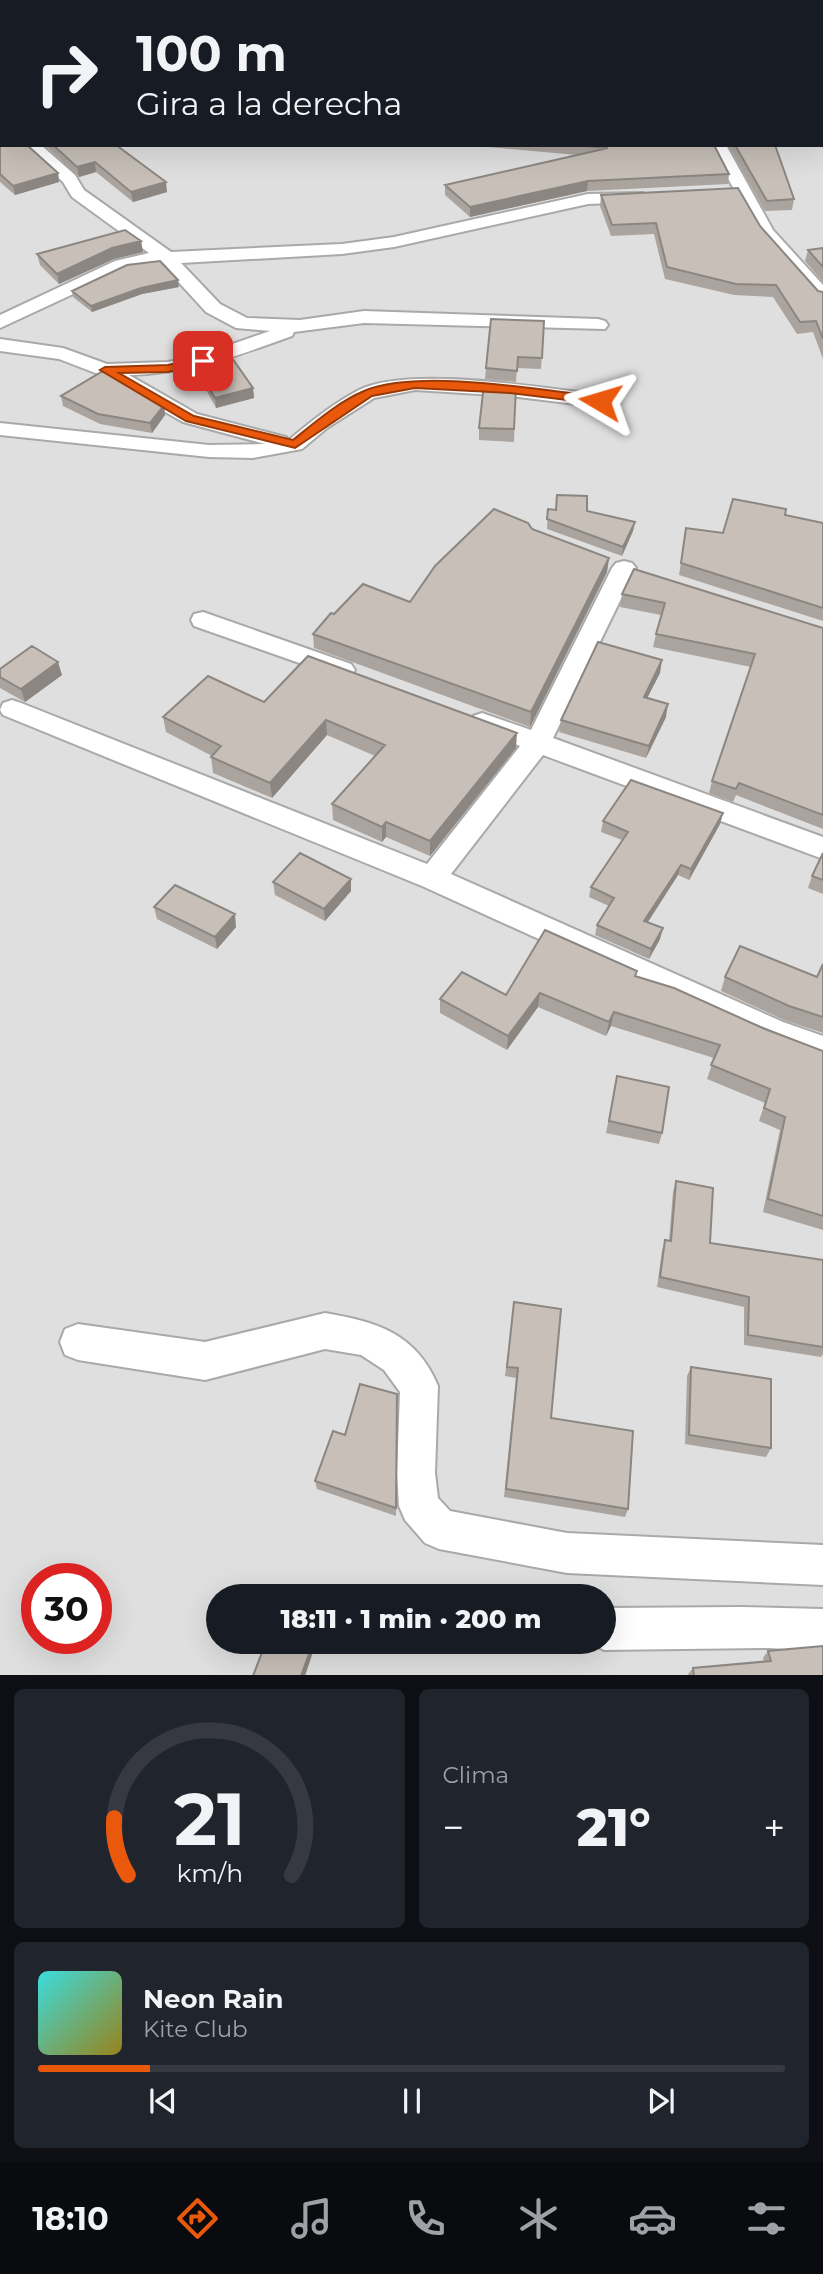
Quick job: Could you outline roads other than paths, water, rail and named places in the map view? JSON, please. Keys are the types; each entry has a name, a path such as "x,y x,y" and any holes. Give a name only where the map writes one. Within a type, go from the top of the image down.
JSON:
{"street":[{"path":"33,147 69,179 78,193 167,258 212,308 243,324 300,326 364,317 598,325"},
{"path":"719,147 735,191 766,232 823,296"},
{"path":"0,322 121,265 167,258 291,253 381,244 588,199 655,196"},
{"path":"105,370 168,368 203,361 300,326"},
{"path":"0,345 63,354 105,370 190,418 295,445"},
{"path":"0,429 209,451 253,452 295,445 320,424 368,393 415,384 510,390 600,401"},
{"path":"432,878 538,742 612,564 650,577"},
{"path":"203,620 370,681"},
{"path":"12,709 432,878 772,1031 823,1050"},
{"path":"461,714 823,848"},
{"path":"78,1342 205,1360 326,1331 367,1338 397,1357 419,1387 415,1473 419,1506 439,1529 568,1553 823,1565"},
{"path":"616,1630 656,1632 737,1628 823,1630"}]}
